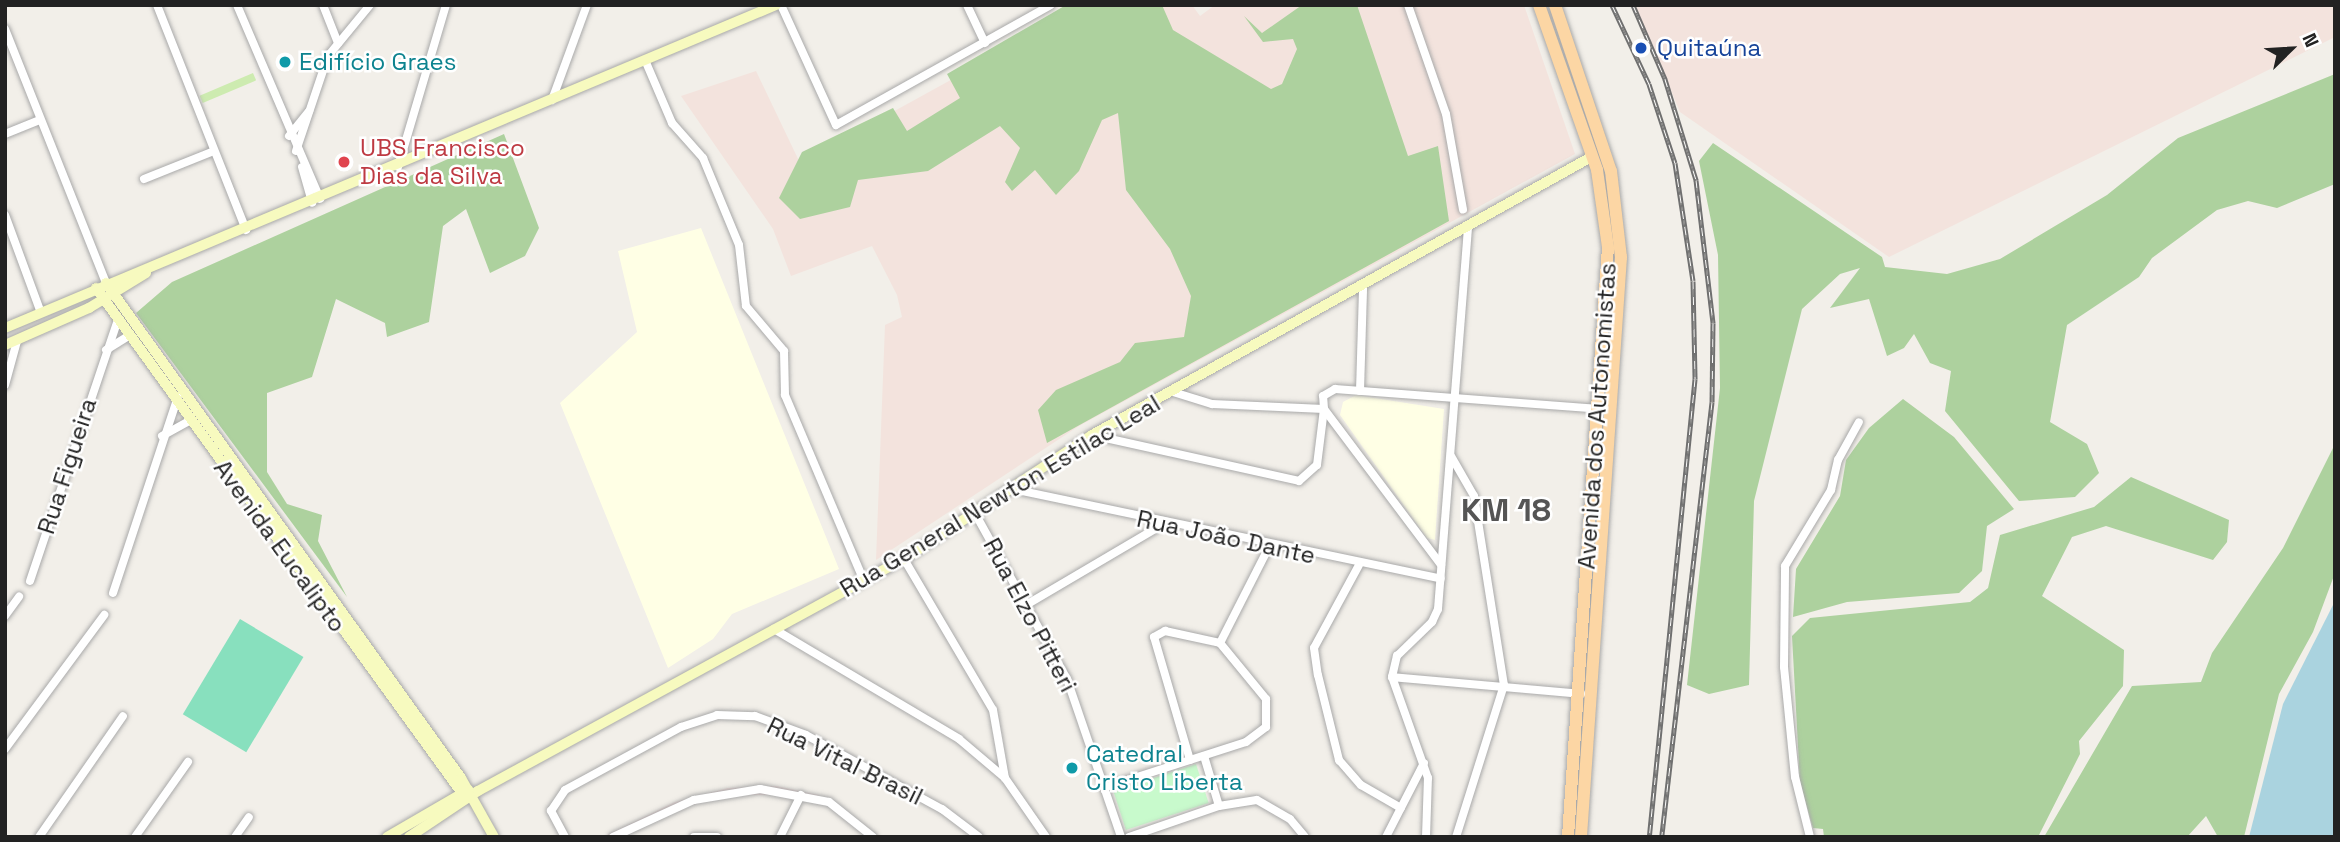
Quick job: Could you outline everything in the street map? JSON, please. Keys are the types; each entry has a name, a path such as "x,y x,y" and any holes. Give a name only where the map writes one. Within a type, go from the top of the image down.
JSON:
{"main road":[{"path":"5,328 41,313 100,282 246,230 778,5"},
{"name":"Avenida dos Autonomistas","path":"1539,5 1592,156 1608,247 1568,837"},
{"name":"Avenida dos Autonomistas","path":"1555,5 1603,141 1620,223 1612,426 1581,837"},
{"name":"Rua General Newton Estilac Leal","path":"387,837 470,795 904,559 976,515 1092,435 1363,287 1592,156"},
{"path":"5,345 108,298 163,261"},
{"name":"Avenida Eucalipto","path":"100,282 117,323 127,337 178,398 189,421 470,795"},
{"name":"Avenida Eucalipto","path":"108,298 178,398 470,795"},
{"path":"1599,409 1612,426"},
{"path":"470,795 494,837"},
{"name":"Rua General Newton Estilac Leal","path":"409,837 470,795"}],"street":[{"path":"157,5 246,230"},
{"path":"237,5 316,201"},
{"path":"323,5 338,43"},
{"path":"296,151 309,111 338,43 370,5"},
{"path":"397,168 446,5"},
{"path":"551,103 587,5"},
{"path":"778,5 836,125 1051,5"},
{"path":"967,5 985,43"},
{"path":"1408,5 1446,114 1462,209"},
{"path":"5,29 100,282"},
{"path":"645,60 674,128 703,158 739,245 746,306 784,351 785,394 864,581"},
{"path":"289,136 309,111"},
{"path":"5,134 40,120"},
{"path":"403,150 411,162"},
{"path":"144,179 214,151"},
{"path":"5,215 41,313"},
{"path":"1426,837 1424,763 1392,677 1396,656 1436,617 1468,225"},
{"path":"1360,391 1363,287"},
{"name":"Rua Figueira","path":"30,581 104,352 117,323"},
{"path":"104,352 127,337"},
{"path":"5,385 17,341"},
{"path":"1092,435 1299,481 1317,466 1324,409 1330,390 1455,395 1599,409"},
{"path":"1173,392 1212,404 1324,409"},
{"path":"113,593 160,438 178,398"},
{"path":"1324,409 1441,565"},
{"path":"160,438 189,421"},
{"path":"1810,837 1795,777 1784,667 1785,566 1831,489 1838,460 1859,422"},
{"path":"1451,456 1474,496 1504,685 1456,837"},
{"name":"Rua João Dante","path":"1012,489 1269,547 1441,579"},
{"name":"Rua Elzo Pitteri","path":"976,515 1067,679 1121,837"},
{"path":"1026,605 1166,523"},
{"path":"1220,643 1269,547"},
{"path":"904,559 993,710 1005,778"},
{"path":"1359,565 1314,648 1320,686 1343,767 1401,808"},
{"path":"5,616 19,597"},
{"path":"5,749 104,615"},
{"path":"774,629 895,697 1005,778 1046,837"},
{"path":"1106,787 1190,760 1259,734 1268,718 1261,689 1220,643 1165,631 1154,637 1190,760"},
{"path":"1392,677 1504,685 1578,694 1591,689"},
{"name":"Rua Vital Brasil","path":"565,837 551,811 565,790 681,727 717,715 755,716 806,736 942,809 979,837"},
{"path":"40,837 123,716"},
{"path":"1204,755 1219,806"},
{"path":"135,837 188,762"},
{"path":"1386,837 1424,763"},
{"path":"613,837 659,812 712,795 760,789 801,795 836,806 873,837"},
{"path":"780,837 801,795"},
{"path":"1129,837 1219,806 1257,800 1290,819 1305,837"},
{"path":"235,837 249,817"},
{"path":"694,837 717,837"}],"shaded area":[{"path":"1087,5 1192,5 1200,16 1215,5 1524,5 1575,154 1079,426 876,560 885,325 902,317 897,295 872,246 791,276 773,229 681,96 756,71 800,163"},
{"path":"1635,5 2335,5 2335,37 1889,257 1680,112"},
{"path":"701,228 839,569 732,614 713,639 668,668 560,403 637,332 618,251"},
{"path":"1356,395 1444,409 1435,540 1427,538 1340,415 1343,402"},
{"path":"776,786 819,795 816,803 784,795 730,795 681,808 622,837 603,837 675,802 728,788"}],"green space":[{"path":"1066,5 1162,5 1173,30 1271,89 1282,84 1297,49 1293,39 1263,42 1244,16 1262,33 1302,5 1357,5 1408,156 1438,146 1449,221 1047,443 1038,410 1056,390 1120,362 1135,343 1184,337 1191,296 1170,249 1126,190 1118,113 1102,120 1079,171 1056,195 1035,170 1012,191 1005,182 1020,148 1000,126 928,171 858,180 850,207 800,219 779,198 802,152 893,108 907,131 960,98 947,74"},
{"path":"253,73 256,80 203,103 200,96"},
{"path":"2335,74 2335,184 2277,208 2248,201 2217,210 2152,258 2139,277 2067,325 2050,422 2087,444 2099,473 2075,497 2019,501 1945,411 1951,371 1930,363 1914,334 1904,348 1887,356 1869,299 1830,308 1860,268 1840,274 1802,309 1754,501 1749,685 1709,694 1687,685 1720,388 1718,255 1699,161 1713,143 1882,257 1885,267 1947,274 2000,259 2107,195 2178,138"},
{"path":"504,134 539,228 525,256 490,273 466,209 443,226 429,322 387,337 385,323 336,299 312,377 267,393 267,472 287,504 322,515 318,541 347,597 136,313 172,282"},
{"path":"1903,399 1954,437 2014,509 1987,526 1982,571 1959,593 1847,602 1793,617 1796,569 1840,496 1846,460 1869,428"},
{"path":"2335,444 2335,573 2313,632 2279,694 2244,837 2218,837 2206,816 2187,837 2044,837 2132,686 2201,682 2212,653 2283,548"},
{"path":"2131,477 2229,520 2227,542 2213,560 2106,526 2072,537 2042,596 2124,650 2123,686 2079,741 2080,754 2038,837 1824,837 1823,829 1813,828 1800,783 1792,636 1810,618 1970,602 1988,588 2000,535 2094,507"},
{"path":"240,619 303,657 246,752 183,714"},
{"path":"1196,764 1209,803 1126,830 1113,791"}],"water":[{"path":"2335,601 2335,837 2249,837 2283,704"}],"railway":[{"path":"1612,5 1649,84 1675,163 1693,281 1695,379 1649,837"},
{"path":"1633,5 1665,79 1696,180 1713,323 1712,402 1662,837"}],"place":[{"name":"Quitaúna","path":"1641,48"},
{"name":"Edifício Graes","path":"285,62"},
{"name":"UBS Francisco Dias da Silva","path":"344,162"},
{"name":"Catedral Cristo Liberta","path":"1072,768"}],"district":[{"name":"KM 18","path":"1506,510"}]}
